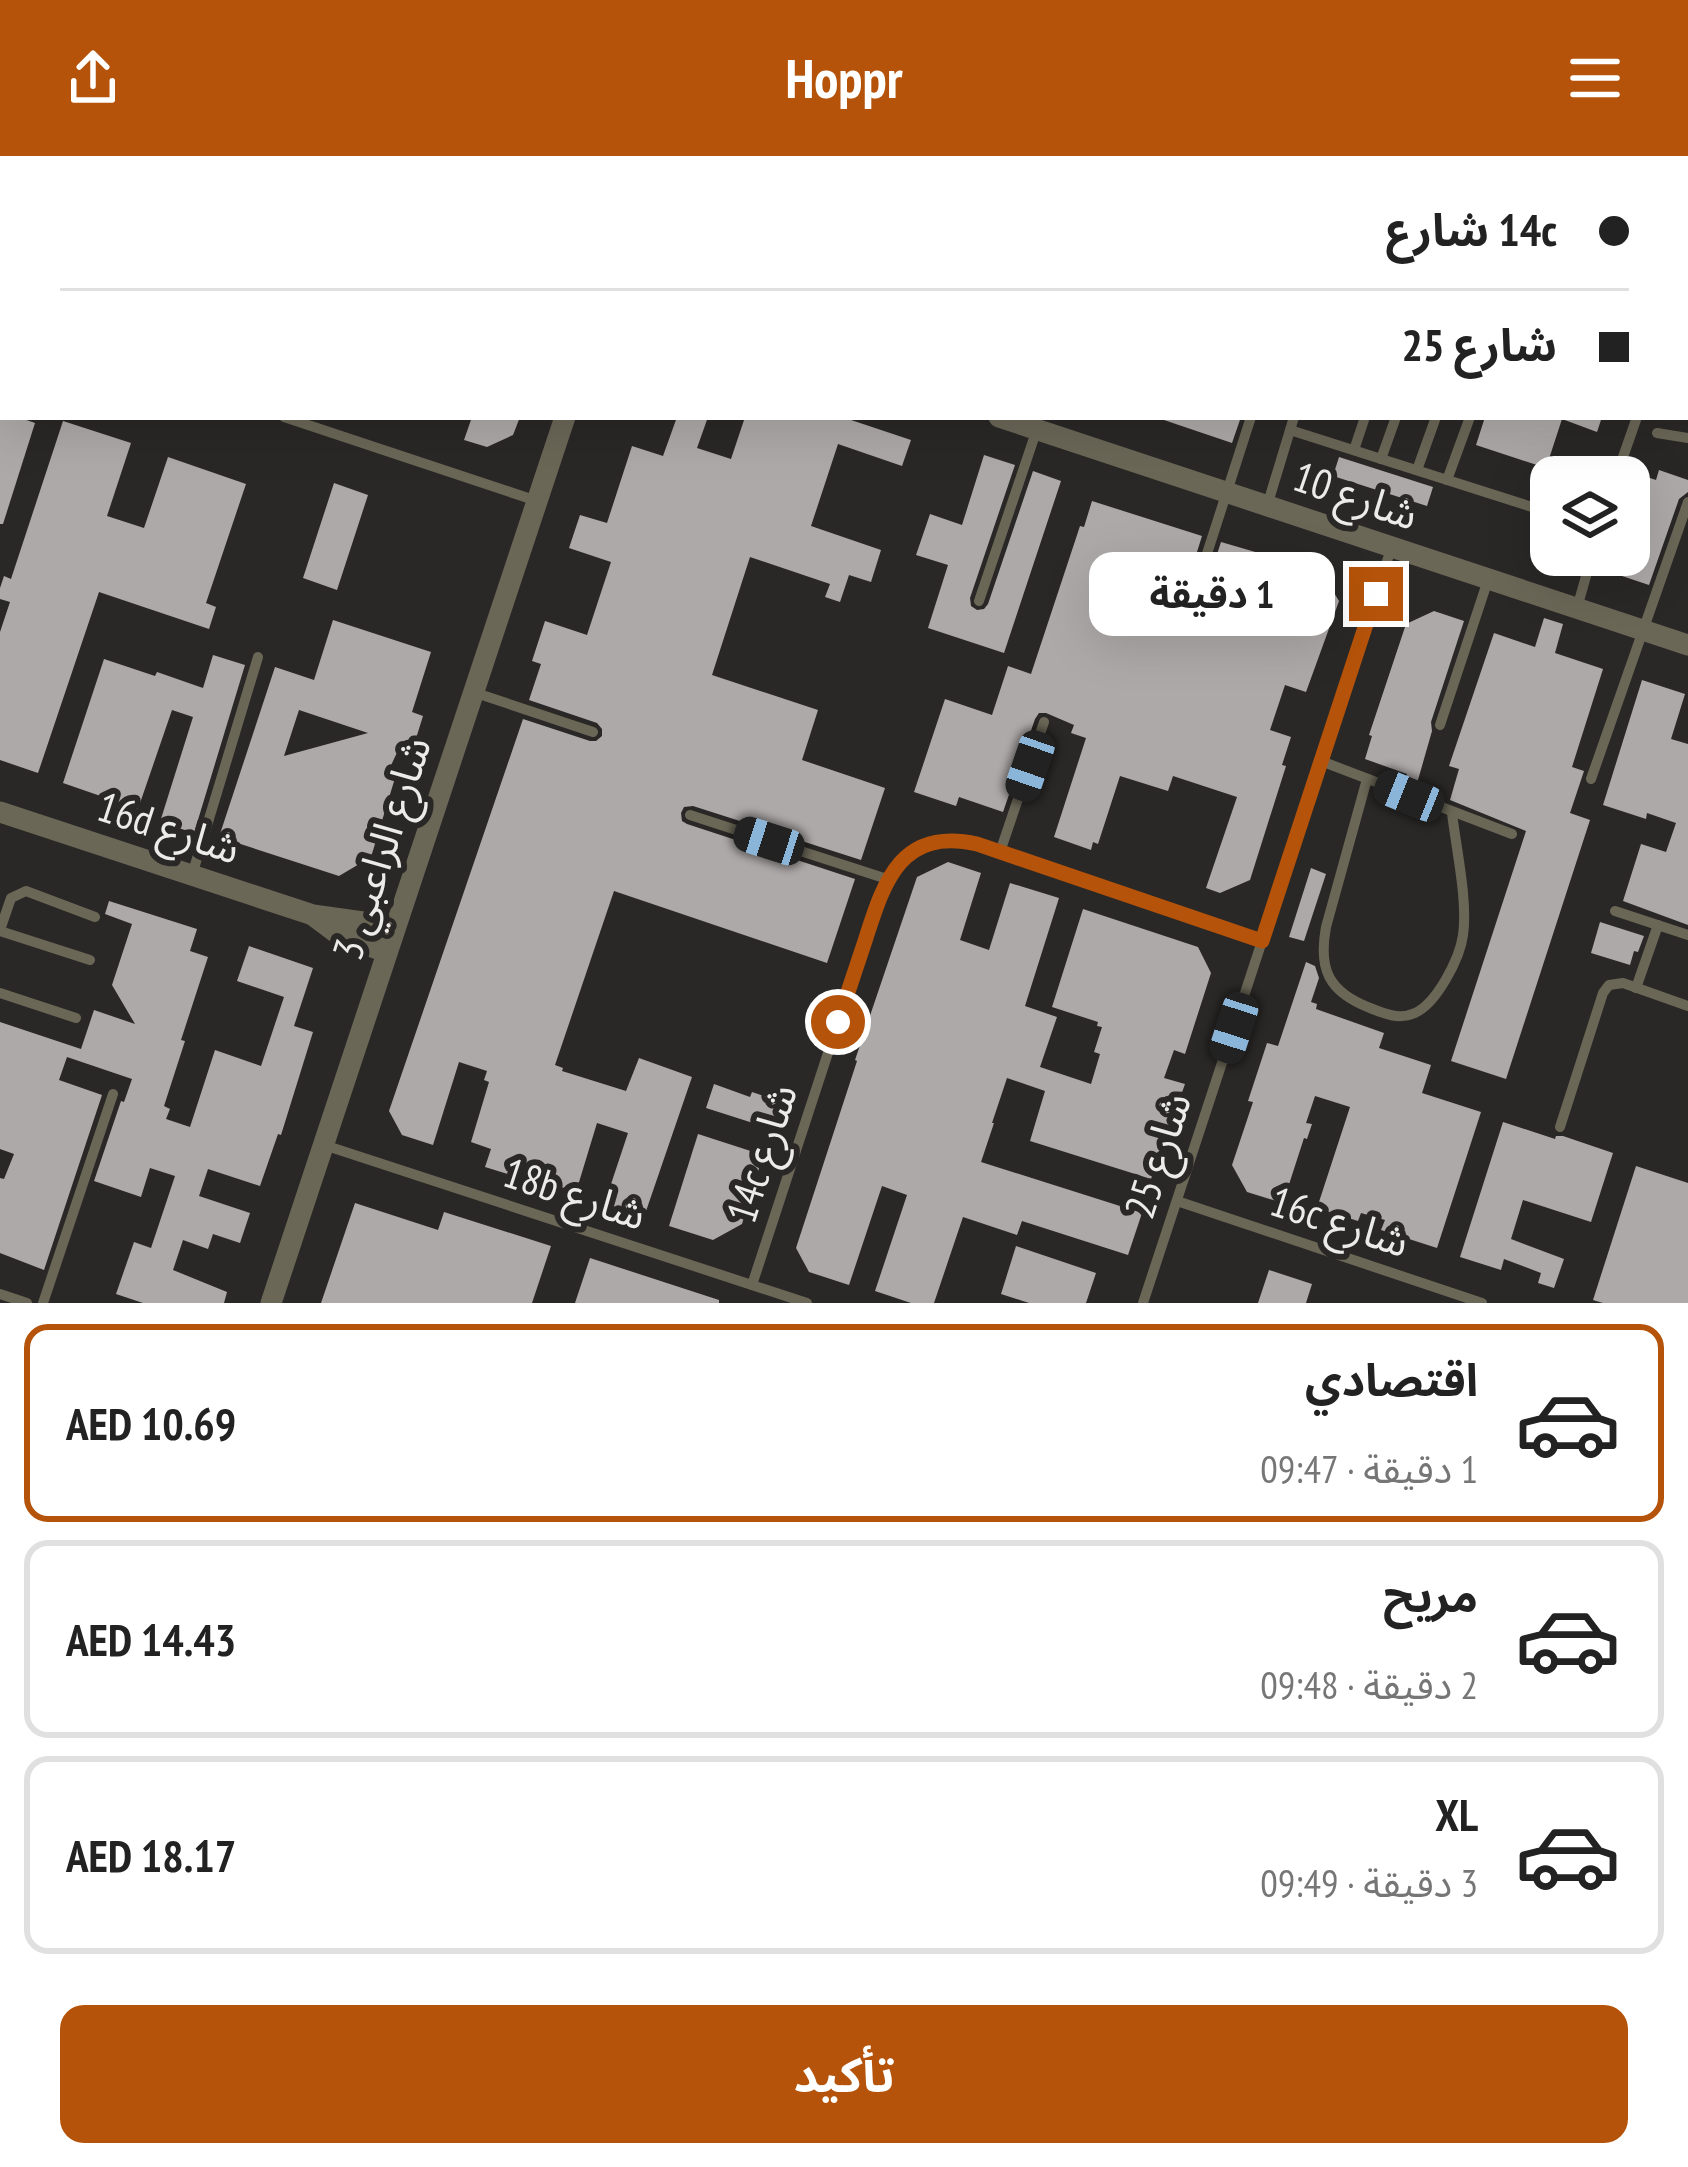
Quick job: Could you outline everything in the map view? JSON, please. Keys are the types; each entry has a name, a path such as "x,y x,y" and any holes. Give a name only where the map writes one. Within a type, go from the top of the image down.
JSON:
{"street":[{"name":"شارع الراعبي 3","path":"271,1303 564,420"},
{"name":"شارع 10","path":"1033,424 1391,549 1688,645"},
{"name":"16d شارع","path":"0,812 313,915 342,937 390,942"}],"lane":[{"path":"293,420 537,501"},
{"path":"1184,625 1250,420"},
{"path":"1354,450 1364,420"},
{"path":"1381,459 1395,420"},
{"path":"1417,470 1435,420"},
{"path":"1448,480 1469,420"},
{"path":"1623,456 1635,420"},
{"path":"1266,506 1292,423 1354,450 1530,506"},
{"path":"979,601 1033,424"},
{"path":"1657,433 1688,438"},
{"path":"1591,779 1688,502"},
{"name":"شارع 25","path":"1143,1303 1391,549"},
{"path":"1577,608 1586,576"},
{"path":"1440,725 1488,580"},
{"path":"192,875 257,657"},
{"path":"473,692 593,733"},
{"path":"1000,852 1044,722"},
{"path":"1321,761 1512,834"},
{"path":"1367,779 1323,951 1328,974 1341,994 1384,1014 1404,1016 1422,1009 1460,950 1464,916 1452,813"},
{"path":"690,815 887,879 904,859 926,845 964,841 1262,941"},
{"name":"14c شارع","path":"752,1285 887,879"},
{"path":"90,960 0,930 11,898 26,891 95,917"},
{"path":"1615,911 1688,935"},
{"path":"1636,988 1658,926"},
{"path":"1560,1127 1605,988 1618,982 1688,1006"},
{"path":"0,993 76,1018"},
{"path":"43,1303 113,1094"},
{"name":"18b شارع","path":"324,1144 807,1303"},
{"name":"16c شارع","path":"1177,1201 1482,1303"},
{"path":"0,1294 27,1303"}],"building":[{"path":"0,420 26,420 35,423 0,524"},
{"path":"471,420 519,420 513,435 487,447 464,440"},
{"path":"676,420 707,420 697,448 731,459 744,420 851,420 911,440 902,466 838,444 811,526 881,550 871,582 849,575 840,602 825,597 830,584 750,557 712,675 818,710 802,760 885,788 861,860 693,806 684,807 681,813 687,824 855,879 827,963 614,891 555,1065 626,1091 639,1058 692,1077 644,1217 601,1202 628,1133 597,1123 576,1192 485,1167 491,1149 471,1142 489,1082 484,1080 487,1071 459,1062 433,1145 402,1135 389,1111 523,719 590,741 602,736 597,723 529,700 541,664 532,661 545,621 587,635 611,562 569,548 580,515 607,523 632,446 663,456"},
{"path":"1164,420 1240,420 1232,443"},
{"path":"1484,420 1562,420 1550,456 1530,456 1530,463 1476,445"},
{"path":"1565,420 1601,420 1597,432"},
{"path":"63,421 131,443 107,516 144,528 168,457 246,484 206,603 216,607 209,629 99,592 38,773 0,760 0,632 10,602 0,599 0,588 4,576 11,579"},
{"path":"984,455 1015,465 970,598 977,610 988,604 1033,471 1061,481 1004,653 928,628 948,565 916,555 930,514 962,525"},
{"path":"1339,457 1433,487 1427,506 1333,476"},
{"path":"1659,470 1688,480 1688,492 1679,499 1649,585 1622,576 1650,576 1650,478 1656,480"},
{"path":"334,483 368,495 337,590 303,578"},
{"path":"1092,501 1202,536 1175,622 1180,634 1193,628 1221,542 1269,556 1260,584 1286,592 1294,567 1325,578 1339,601 1306,692 1285,685 1270,730 1291,737 1250,880 1220,893 1206,888 1237,797 1173,776 1168,791 1120,776 1098,844 1093,842 1091,850 1054,837 1086,738 1071,733 1074,725 1046,713 1035,719 1003,812 959,797 956,806 914,792 945,699 992,715 1008,666 1031,674"},
{"path":"1434,611 1464,621 1431,722 1416,787 1404,782 1407,774 1365,759 1406,624"},
{"path":"1544,618 1563,624 1555,653 1603,669 1572,767 1584,771 1570,813 1590,820 1506,1079 1451,1061 1526,831 1450,800 1459,769 1449,766 1494,633 1535,647"},
{"path":"333,620 431,652 412,712 423,716 413,748 401,744 386,776 395,778 371,857 339,876 219,837 275,667 314,680","holes":["299,710 368,733 284,756"]},
{"path":"213,655 245,665 194,833 160,822 193,717 172,710 138,809 63,783 104,659 203,688"},
{"path":"1642,680 1685,694 1671,739 1688,744 1688,925 1623,901 1641,844 1666,852 1676,823 1603,805"},
{"path":"948,862 981,873 960,940 989,950 1010,883 1059,898 1025,1006 1057,1017 1040,1067 1091,1084 1100,1054 1094,1052 1102,1027 1098,1022 1052,1007 1083,909 1198,947 1211,973 1185,1054 1174,1050 1164,1078 1185,1084 1151,1179 1030,1141 1045,1091 1007,1078 992,1123 981,1162 1142,1213 1128,1255 1022,1221 1017,1235 963,1217 934,1303 911,1303 875,1291 907,1195 882,1186 849,1285 809,1272 796,1248 917,877"},
{"path":"1311,868 1326,874 1304,941 1289,937"},
{"path":"109,901 197,929 190,951 208,957 164,1106 170,1109 166,1119 190,1127 215,1050 261,1066 284,997 237,981 249,946 313,968 294,1026 313,1032 260,1186 208,1169 199,1196 250,1213 240,1243 213,1234 208,1249 183,1240 173,1270 227,1292 224,1303 143,1303 116,1294 134,1242 151,1248 175,1176 150,1168 141,1197 94,1181 132,1079 67,1057 59,1080 102,1095 44,1270 0,1253 0,1178 4,1179 14,1154 0,1149 0,1022 81,1049 94,1010 135,1024 112,985 132,924 105,914"},
{"path":"1600,922 1644,936 1630,965 1591,953"},
{"path":"1306,962 1315,966 1319,978 1311,1002 1317,1004 1316,1009 1384,1033 1379,1048 1431,1065 1422,1093 1481,1112 1437,1248 1381,1230 1385,1220 1361,1213 1358,1221 1317,1208 1350,1107 1315,1096 1306,1123 1312,1124 1283,1203 1247,1192 1232,1165 1267,1043 1278,1046"},
{"path":"714,1084 782,1102 772,1129 706,1108"},
{"path":"1503,1122 1613,1153 1591,1222 1523,1200 1511,1239 1564,1259 1554,1288 1538,1283 1541,1273 1504,1259 1501,1270 1460,1257"},
{"path":"698,1134 763,1155 742,1224 713,1240 669,1226"},
{"path":"1636,1166 1688,1183 1688,1303 1593,1300"},
{"path":"355,1203 438,1230 444,1212 551,1246 532,1303 321,1303"},
{"path":"1016,1246 1096,1273 1086,1303 1029,1303 1001,1294"},
{"path":"590,1258 719,1300 719,1303 575,1303"},
{"path":"1269,1270 1312,1284 1306,1303 1258,1303"}],"route":[{"path":"838,1022 887,879 904,859 939,842 977,844 1262,941 1376,594"}]}
